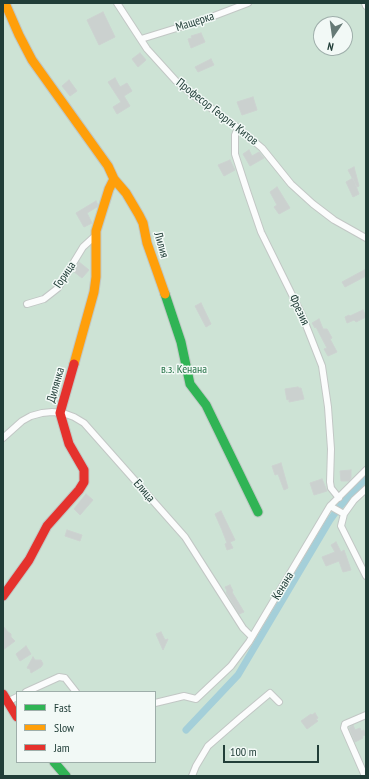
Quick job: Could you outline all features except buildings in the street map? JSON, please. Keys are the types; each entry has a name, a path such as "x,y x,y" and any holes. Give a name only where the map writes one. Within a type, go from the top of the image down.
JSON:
{"street":[{"name":"Лилия","path":"5,3 32,60 108,166 114,179 132,202 143,223 147,244 182,342 190,384 206,405 258,512"},
{"name":"Професор Георги Китов","path":"116,3 147,49 176,80 192,95 238,128 262,148 291,184 313,204 334,220 366,238"},
{"name":"Мащерка","path":"140,39 206,19 248,3"},
{"name":"Фрезия","path":"238,128 235,135 235,154 249,198 261,232 302,315 322,366 332,449 330,482 331,488 339,498"},
{"name":"Дилянка","path":"3,596 29,560 47,526 79,490 84,482 84,470 69,444 60,413 94,292 96,277 95,236 109,189 114,179"},
{"name":"Горица","path":"27,304 44,299 58,288 83,247 95,236"},
{"name":"Елица","path":"3,438 17,424 31,416 47,412 60,413 74,417 87,426 185,537 243,628 252,637"},
{"name":"Кенана","path":"156,703 184,696 196,699 227,670 242,653 330,506 366,470"},
{"path":"366,488 354,500 344,514 342,526 366,576"},
{"path":"330,506 344,514"},
{"path":"28,691 59,677 65,678 75,691"},
{"path":"192,776 208,746 239,719 270,693 279,702"},
{"path":"16,697 5,698 16,715"},
{"path":"364,776 344,728 345,724 366,715"},
{"path":"55,763 66,776"}],"green space":[{"name":"в.з. Кенана","path":"3,3 366,3 366,776 3,776"}],"waterway":[{"path":"186,730 238,675 330,520 341,505 366,478"}],"traffic: fast":[{"path":"165,294 181,342 190,384 206,405 258,512"},
{"path":"55,763 66,776"}],"traffic: slow":[{"path":"5,3 32,60 108,166 114,179 126,193 139,215 143,223 147,243 165,294"},
{"path":"74,364 94,292 96,277 96,231 109,189 114,179"}],"traffic: jam":[{"path":"3,596 29,560 47,526 79,490 84,482 84,470 69,444 60,413 74,364"},
{"path":"3,694 16,715"}]}
